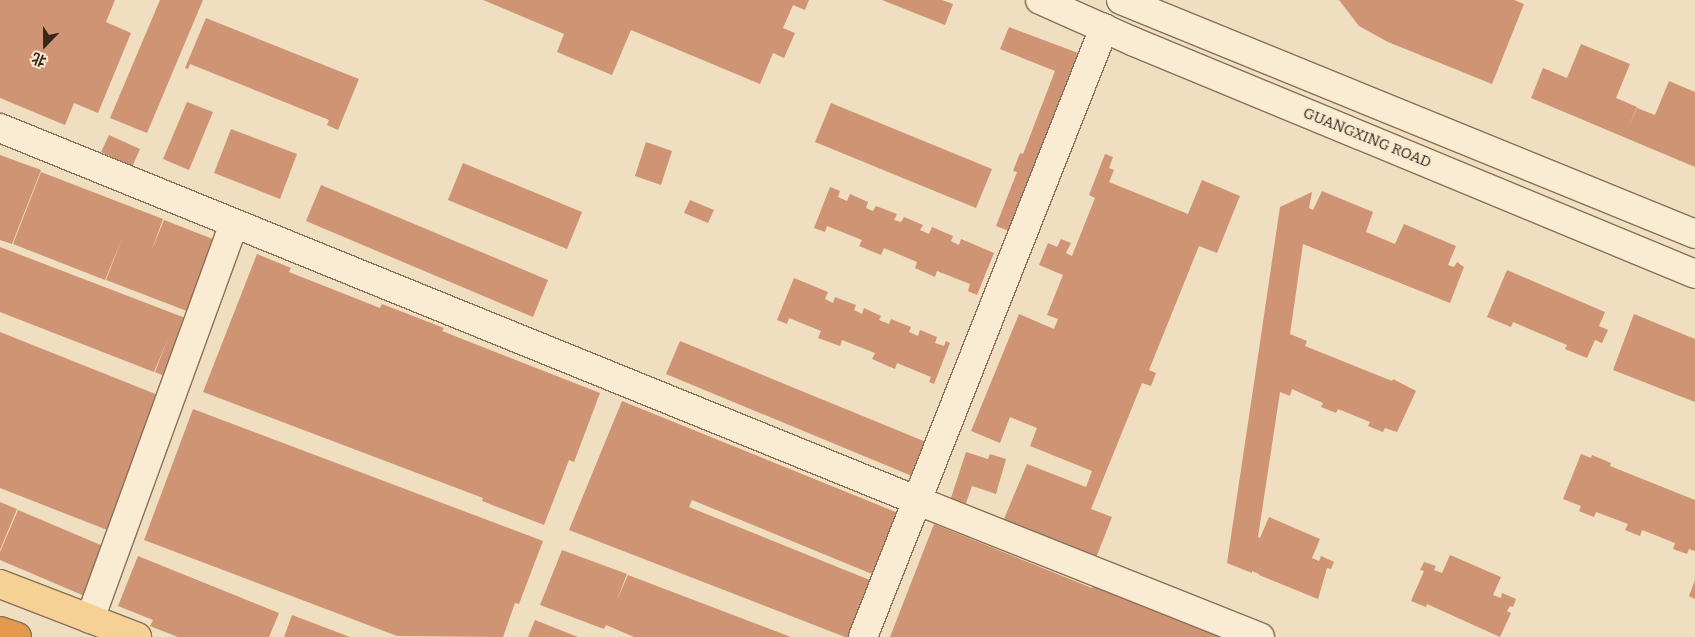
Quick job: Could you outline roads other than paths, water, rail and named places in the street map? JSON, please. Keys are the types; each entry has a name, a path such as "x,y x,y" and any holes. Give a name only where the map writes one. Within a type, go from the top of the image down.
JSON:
{"highway":[{"path":"0,631 17,637"}],"main road":[{"path":"0,584 137,637"}],"street":[{"name":"GUANGXING ROAD","path":"1040,0 1132,41 1695,274"},
{"path":"1132,41 1139,4 1695,234"},
{"path":"864,637 1104,28"},
{"path":"0,128 918,501 1260,637"},
{"path":"90,619 234,223"}]}
